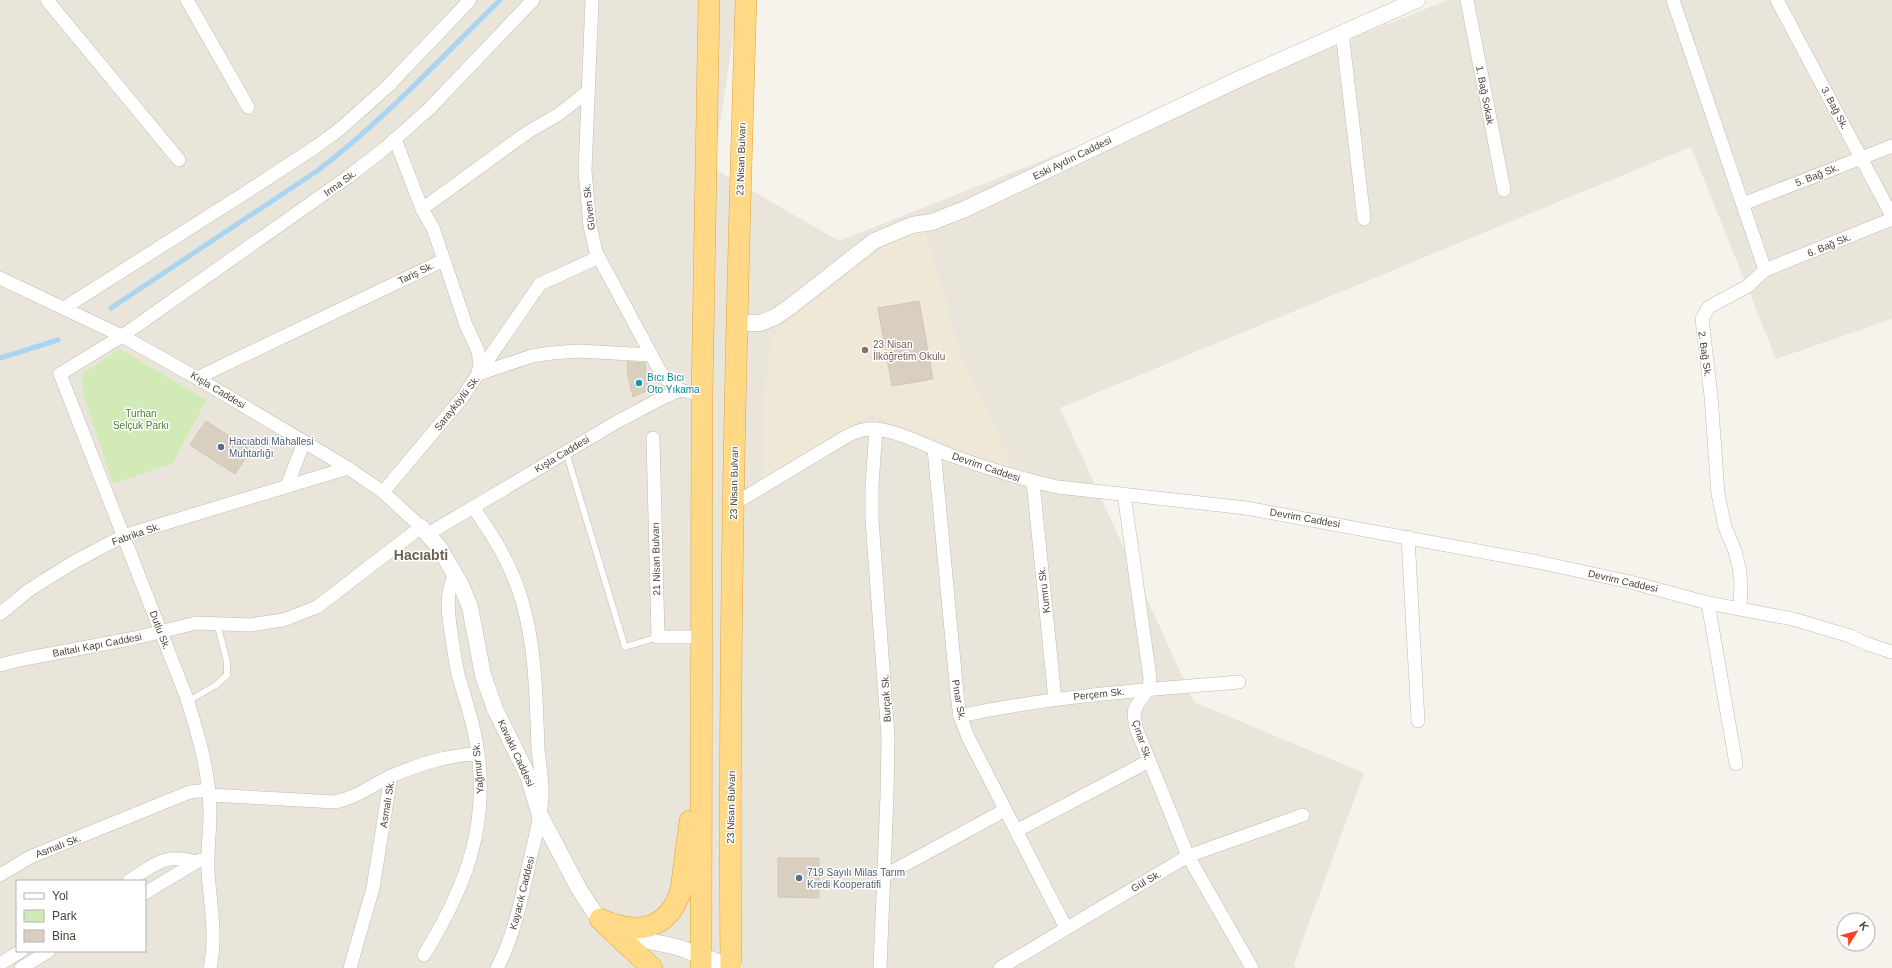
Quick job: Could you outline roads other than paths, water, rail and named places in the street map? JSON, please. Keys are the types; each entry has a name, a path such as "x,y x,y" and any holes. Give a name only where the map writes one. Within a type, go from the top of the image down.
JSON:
{"highway":[{"path":"701,962 702,395 709,0"},
{"name":"23 Nisan Bulvarı","path":"732,967 730,873 736,323 746,0"},
{"path":"600,919 622,927 638,929 659,921 666,916 678,900 681,890 701,733"},
{"path":"600,919 652,968"}],"street":[{"path":"47,0 179,160"},
{"path":"187,0 248,107"},
{"path":"64,308 256,186 328,138 388,86 470,0"},
{"name":"Irma Sk.","path":"122,336 348,177 395,140 428,109 533,0"},
{"name":"Güven Sk.","path":"592,0 585,171 586,198 592,239 599,257 651,355 666,379 680,390"},
{"name":"Eski Aydın Caddesi","path":"736,323 760,322 782,313 874,241 912,225 945,218 1342,32 1417,0"},
{"name":"1. Bağ Sokak","path":"1467,0 1504,190"},
{"path":"1673,0 1765,270"},
{"name":"3. Bağ Sk.","path":"1777,0 1892,218"},
{"path":"1342,32 1364,219"},
{"path":"422,208 528,132 558,114 588,91"},
{"name":"Tariş Sk.","path":"197,378 444,260 433,228 422,208 395,140"},
{"name":"5. Bağ Sk.","path":"1743,204 1892,146"},
{"name":"6. Bağ Sk.","path":"1765,270 1892,218"},
{"path":"478,374 540,284 599,257"},
{"path":"444,260 466,325 478,351 480,364 478,374"},
{"name":"2. Bağ Sk.","path":"1740,608 1741,583 1739,567 1735,551 1725,527 1718,494 1711,396 1702,319 1709,307 1748,286 1765,270"},
{"name":"Kışla Caddesi","path":"0,278 122,336 197,378 348,468 383,492 424,531 473,507 615,423 680,390"},
{"name":"Dutlu Sk.","path":"122,336 60,374 161,632 187,702 201,751 209,792 210,813 202,858 214,942 210,968"},
{"name":"Sarayköylü Sk.","path":"383,492 462,398 478,374 532,356 552,353 577,352 651,355"},
{"path":"680,390 702,395"},
{"name":"Devrim Caddesi","path":"734,504 847,436 864,429 876,429 891,432 1003,474 1033,482 1058,487 1246,508 1538,562 1630,582 1708,603 1792,619 1818,626 1892,652"},
{"name":"Burçak Sk.","path":"876,429 872,485 872,520 888,738 880,968"},
{"name":"21 Nisan Bulvarı","path":"653,438 658,637"},
{"path":"287,486 304,442"},
{"name":"Pınar Sk.","path":"934,449 960,716 968,737 1066,928"},
{"name":"Fabrika Sk.","path":"0,614 29,590 74,562 123,536 348,468"},
{"name":"Kumru Sk.","path":"1033,482 1055,699"},
{"path":"1124,494 1150,678 1148,689"},
{"name":"Kayacık Caddesi","path":"473,507 496,540 511,569 522,600 529,630 536,680 538,752 542,778 540,815 519,909 506,952 497,968"},
{"name":"Kavaklı Caddesi","path":"424,531 439,547 455,572 470,607 481,664 489,693 528,776 540,815 583,897 600,919 609,926 631,936 677,947 701,962 732,967"},
{"name":"Baltalı Kapı Caddesi","path":"0,666 24,659 161,632 196,623 250,625 283,620 317,607 424,531"},
{"path":"1408,537 1418,721"},
{"name":"Yağmur Sk.","path":"424,955 446,919 459,891 475,840 480,816 481,795 476,740 458,672 448,614 449,594 455,572"},
{"path":"1708,603 1736,764"},
{"path":"658,637 701,637"},
{"name":"Perçem Sk.","path":"960,716 1007,706 1055,699 1148,689 1239,682"},
{"name":"Çınar Sk.","path":"1148,689 1136,707 1134,715 1136,728 1188,856 1252,968"},
{"path":"391,776 442,758 478,754"},
{"path":"1016,831 1149,761"},
{"name":"Asmalı Sk.","path":"0,875 30,857 190,792 209,792 335,802 348,799 391,776"},
{"name":"Asmalı Sk.","path":"350,968 373,888 391,776"},
{"path":"884,876 1005,810"},
{"name":"Gül Sk.","path":"1000,968 1188,856 1303,814"},
{"path":"131,880 167,858 202,858"},
{"path":"146,892 202,858"},
{"path":"0,964 19,952"},
{"path":"22,968 47,952"}],"lane":[{"path":"566,452 625,647 658,637"},
{"path":"187,702 216,685 227,675 227,662 217,623"}],"waterway":[{"path":"111,308 317,171 341,152 433,67 500,0"},
{"path":"0,358 58,340"}],"place":[{"name":"23 Nisan İlköğretim Okulu","path":"865,350"},
{"name":"Bıcı Bıcı Oto Yıkama","path":"639,383"},
{"name":"Hacıabdi Mahallesi Muhtarlığı","path":"221,447"},
{"name":"719 Sayılı Milas Tarım Kredi Kooperatifi","path":"799,878"}],"district":[{"name":"Hacıabti","path":"421,555"}],"park label":[{"name":"Turhan Selçuk Parkı","path":"141,418"}]}
